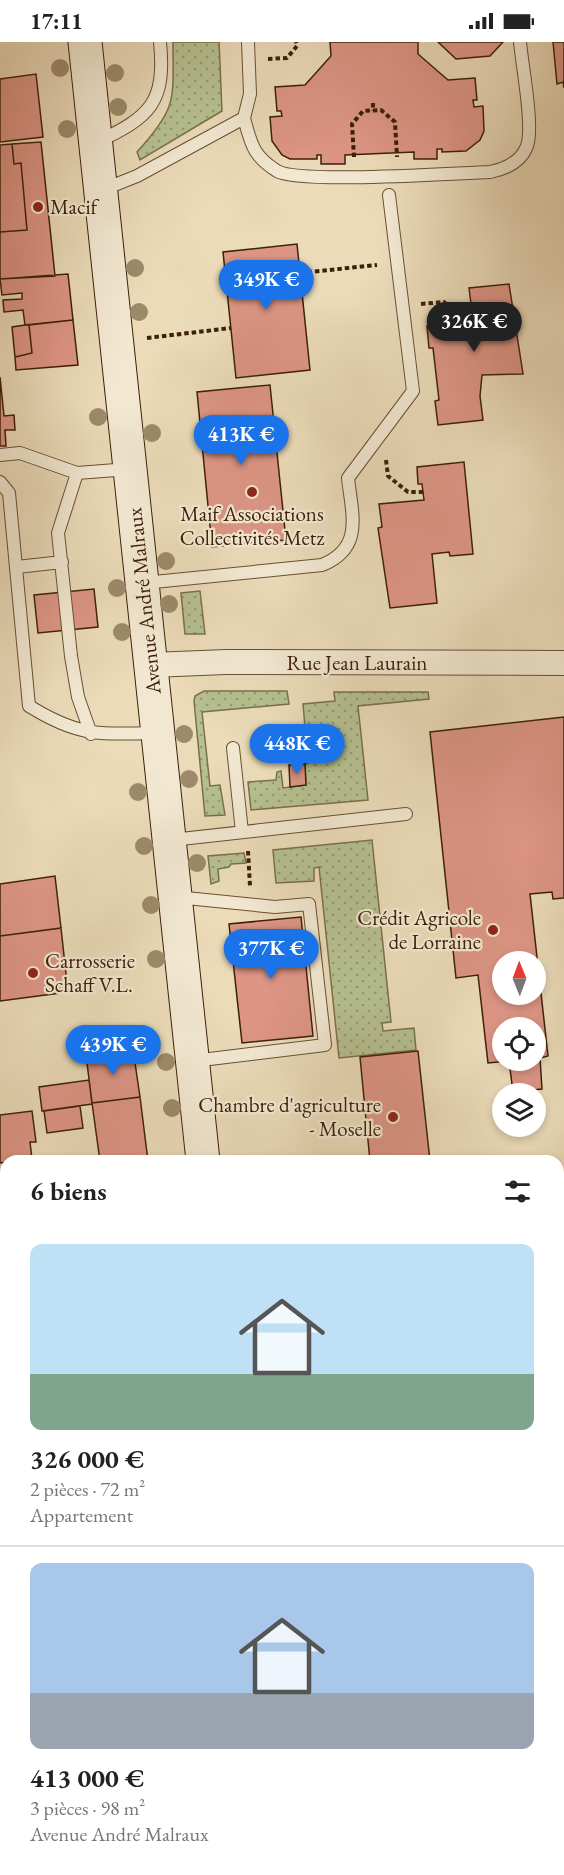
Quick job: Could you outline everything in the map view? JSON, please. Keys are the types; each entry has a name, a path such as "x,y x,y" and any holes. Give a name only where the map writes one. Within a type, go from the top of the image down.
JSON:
{"main road":[{"name":"Avenue André Malraux","path":"84,42 202,1155"}],"street":[{"name":"Rue Jean Laurain","path":"151,664 225,662 564,663"}],"lane":[{"path":"96,143 128,128 154,103 162,76 160,42"},
{"path":"248,42 250,94 244,118 253,150 279,172 312,177 490,172 505,169 520,158 527,145 528,128 520,42"},
{"path":"101,191 147,171 244,118"},
{"path":"143,584 322,565 336,559 351,541 353,530 348,478 413,392 390,195"},
{"path":"0,455 20,453 77,473 130,468"},
{"path":"77,473 58,533 70,656 78,697 91,734"},
{"path":"0,482 9,493 29,706 58,724 91,734 158,732"},
{"path":"17,567 62,562"},
{"path":"233,748 244,832"},
{"path":"170,840 406,814"},
{"path":"175,897 275,907 309,903 325,1045 193,1061"}],"path":[{"path":"249,61 287,58 297,46 296,42"},
{"path":"373,103 373,111"},
{"path":"356,176 352,124 363,111 381,110 395,122 398,175"},
{"path":"300,273 397,263"},
{"path":"402,306 444,302 452,309 458,323"},
{"path":"117,342 231,328"},
{"path":"382,433 388,476 408,492 423,492"},
{"path":"244,832 251,904"}],"green space":[{"path":"173,42 219,42 222,111 140,160 137,152 160,124 170,102"},
{"path":"200,591 205,634 185,634 181,593"},
{"path":"204,691 287,691 289,704 202,712 210,786 220,785 225,815 205,816 194,701 195,696"},
{"path":"334,692 428,692 429,699 358,706 368,800 251,810 248,782 276,780 277,772 281,771 283,788 306,785 305,764 308,763 303,704 335,701"},
{"path":"372,840 391,1022 382,1023 383,1031 414,1028 416,1050 339,1058 319,867 314,868 314,881 276,883 273,850"},
{"path":"244,853 246,863 231,864 229,867 218,869 219,881 211,884 208,856"}],"building":[{"path":"330,42 418,42 418,54 448,80 475,78 477,100 473,100 474,107 483,106 484,131 480,140 466,151 442,152 442,149 437,149 437,159 414,159 414,152 345,155 345,164 321,164 321,155 317,155 317,159 290,159 282,155 272,141 270,117 282,116 281,111 277,111 275,87 305,85 331,56"},
{"path":"438,42 503,42 490,56 456,59"},
{"path":"553,42 564,42 564,88 563,82 557,84"},
{"path":"36,74 43,137 0,142 0,79"},
{"path":"41,142 55,276 0,279 0,232 27,230 21,163 14,164 12,144"},
{"path":"12,144 14,164 21,163 27,230 0,232 0,145"},
{"path":"297,244 310,370 236,378 223,252"},
{"path":"68,274 73,320 25,325 23,310 4,312 3,300 22,299 22,293 2,295 0,279"},
{"path":"509,284 523,374 482,375 480,396 483,420 438,425 435,401 439,400 433,348 429,348 427,326 468,321 466,305 471,304 469,288"},
{"path":"73,320 78,365 16,370 15,357 32,353 29,325"},
{"path":"29,325 32,353 15,357 12,327"},
{"path":"0,377 4,416 14,415 15,430 5,430 6,446 0,446"},
{"path":"270,385 286,540 212,547 197,392"},
{"path":"464,462 473,554 450,556 449,552 432,554 437,603 390,608 378,528 382,527 379,504 424,500 422,484 418,484 417,467"},
{"path":"94,589 98,627 38,633 34,595"},
{"name":"Crédit Agricole de Lorraine","path":"564,717 564,898 553,899 552,892 530,894 536,951 492,951 492,1005 542,1005 544,1017 492,1017 492,1063 488,1063 478,975 456,978 430,732"},
{"path":"305,764 306,785 290,787 289,765"},
{"path":"55,876 61,928 0,936 0,884"},
{"path":"301,917 313,1036 242,1043 229,924"},
{"name":"Carrosserie Schaff V.L.","path":"61,928 68,992 0,1001 0,936"},
{"path":"133,1049 140,1097 92,1103 86,1055"},
{"path":"418,1051 429,1155 369,1155 360,1057"},
{"name":"Crédit Agricole de Lorraine","path":"510,1071 541,1071 542,1083 512,1083"},
{"path":"89,1080 92,1104 42,1111 39,1087"},
{"path":"140,1097 147,1155 99,1155 92,1103"},
{"path":"80,1106 83,1128 47,1133 44,1111"},
{"path":"32,1111 36,1142 30,1142 32,1155 0,1155 0,1115"}],"place":[{"name":"Macif","path":"38,207"},
{"name":"Maif Associations Collectivités Metz","path":"252,492"},
{"name":"Crédit Agricole de Lorraine","path":"493,930"},
{"name":"Carrosserie Schaff V.L.","path":"33,973"},
{"name":"Chambre d'agriculture - Moselle","path":"393,1117"}]}
